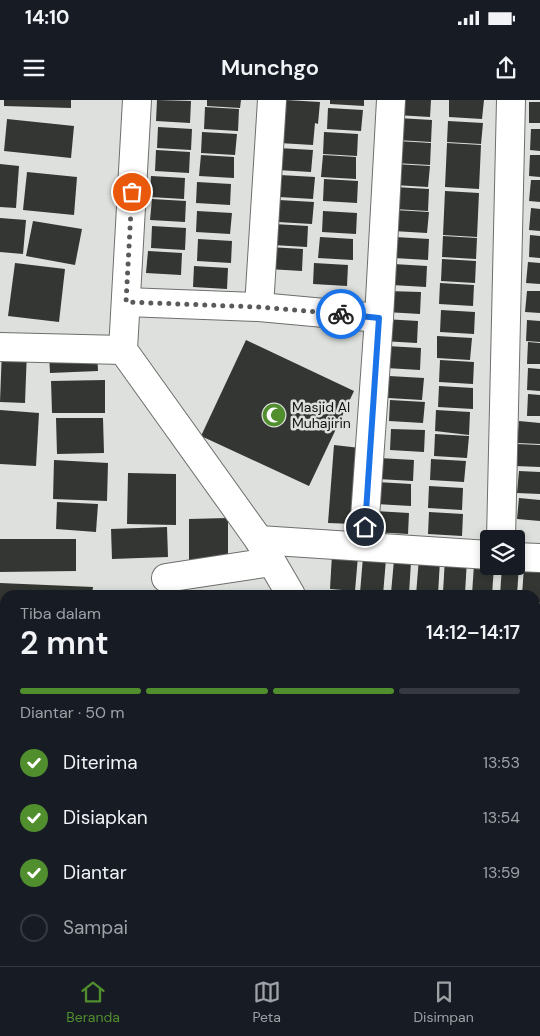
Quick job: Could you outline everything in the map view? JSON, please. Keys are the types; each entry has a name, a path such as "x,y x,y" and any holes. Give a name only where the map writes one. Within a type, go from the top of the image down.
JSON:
{"street":[{"path":"136,100 123,350 265,551 288,590"},
{"path":"259,307 272,100"},
{"path":"363,546 379,318 391,100"},
{"path":"501,530 511,100"},
{"path":"126,302 259,307 379,318"},
{"path":"0,347 123,350"},
{"path":"166,578 265,551 363,546 480,554"},
{"path":"525,557 540,558"}],"building":[{"path":"4,100 71,100 71,108 4,106"},
{"path":"157,100 191,101 190,123 156,121"},
{"path":"207,100 241,100 240,108 207,106"},
{"path":"286,100 320,102 318,124 315,123 313,145 279,143"},
{"path":"330,100 364,100 364,106 330,104"},
{"path":"397,100 431,100 430,117 396,115"},
{"path":"449,100 484,100 482,119 449,117"},
{"path":"529,102 540,102 540,123 529,123"},
{"path":"205,107 239,109 238,131 204,129"},
{"path":"328,108 363,110 361,131 327,129"},
{"path":"398,118 432,120 431,142 397,140"},
{"path":"7,119 74,126 71,158 4,151"},
{"path":"448,121 483,123 481,144 447,142"},
{"path":"158,127 192,129 191,150 157,148"},
{"path":"531,129 540,129 540,151 530,150"},
{"path":"202,132 237,134 235,155 201,153"},
{"path":"324,132 358,134 357,156 323,154"},
{"path":"397,141 431,143 430,165 395,163"},
{"path":"447,143 481,145 479,189 445,187"},
{"path":"278,148 313,150 311,172 277,170"},
{"path":"156,150 190,152 189,173 155,171"},
{"path":"201,155 234,157 234,178 199,176"},
{"path":"323,155 356,157 356,179 321,177"},
{"path":"530,155 540,155 540,177 529,176"},
{"path":"0,164 19,166 16,208 0,207"},
{"path":"395,164 430,166 428,187 394,185"},
{"path":"27,172 77,177 74,215 23,210"},
{"path":"280,175 315,177 313,199 279,197"},
{"path":"151,176 185,178 184,199 150,197"},
{"path":"324,179 358,181 357,203 323,201"},
{"path":"531,180 540,180 540,202 529,201"},
{"path":"197,182 231,184 230,205 196,203"},
{"path":"395,187 429,189 428,211 394,209"},
{"path":"445,191 479,193 477,237 443,235"},
{"path":"152,199 186,201 185,222 150,220"},
{"path":"279,200 314,202 312,224 278,222"},
{"path":"531,208 540,209 540,231 529,230"},
{"path":"394,210 429,212 427,233 393,231"},
{"path":"197,211 232,213 230,234 196,232"},
{"path":"323,211 357,213 356,234 322,232"},
{"path":"0,218 26,220 23,254 0,252"},
{"path":"33,221 82,229 75,265 26,256"},
{"path":"274,224 308,226 307,247 273,245"},
{"path":"152,226 186,228 185,250 151,248"},
{"path":"530,235 540,236 540,258 529,257"},
{"path":"443,236 477,238 476,259 442,257"},
{"path":"320,237 353,239 353,260 318,258"},
{"path":"395,237 429,239 428,260 394,258"},
{"path":"198,239 232,241 231,263 197,261"},
{"path":"269,247 303,249 302,271 268,269"},
{"path":"148,251 182,253 181,275 146,273"},
{"path":"442,259 476,261 475,283 441,281"},
{"path":"528,262 540,263 540,284 526,283"},
{"path":"15,263 65,269 59,322 8,316"},
{"path":"314,263 348,265 347,286 313,284"},
{"path":"393,264 427,266 426,287 392,285"},
{"path":"194,266 228,268 227,289 193,287"},
{"path":"440,283 474,285 473,306 439,304"},
{"path":"387,291 421,292 420,314 386,312"},
{"path":"527,291 540,291 540,313 525,312"},
{"path":"441,310 475,312 474,334 440,332"},
{"path":"384,319 418,321 417,343 382,341"},
{"path":"527,320 540,321 540,342 526,341"},
{"path":"437,336 472,338 470,360 437,358"},
{"path":"246,340 354,391 309,486 201,436"},
{"path":"528,342 540,343 540,364 527,364"},
{"path":"387,346 421,348 420,370 386,368"},
{"path":"2,349 27,350 25,403 0,402"},
{"path":"97,351 98,371 50,373 49,353"},
{"path":"440,360 474,362 473,384 439,382"},
{"path":"528,368 540,369 540,391 527,390"},
{"path":"389,376 424,378 422,400 388,398"},
{"path":"105,380 105,413 52,413 51,381"},
{"path":"439,386 473,388 473,409 438,407"},
{"path":"528,394 540,395 540,416 527,416"},
{"path":"390,400 425,402 423,423 389,421"},
{"path":"0,410 39,413 36,466 0,464"},
{"path":"436,410 470,412 469,435 435,431"},
{"path":"56,418 103,418 104,453 57,454"},
{"path":"519,421 540,423 540,444 517,443"},
{"path":"391,429 425,430 424,452 390,450"},
{"path":"435,434 469,436 467,458 434,456"},
{"path":"517,444 540,445 540,467 515,466"},
{"path":"334,445 360,448 354,524 328,523"},
{"path":"379,458 414,460 413,481 378,479"},
{"path":"431,459 466,461 464,482 430,480"},
{"path":"54,460 108,463 107,501 53,499"},
{"path":"519,471 540,472 540,494 517,493"},
{"path":"128,473 176,474 176,525 127,524"},
{"path":"377,482 411,484 411,506 376,504"},
{"path":"429,486 463,488 462,510 428,508"},
{"path":"519,498 540,500 540,521 517,519"},
{"path":"57,502 98,504 96,532 56,529"},
{"path":"375,511 409,513 408,534 374,532"},
{"path":"429,512 463,514 462,536 428,534"},
{"path":"228,518 228,561 189,562 189,519"},
{"path":"167,527 168,557 112,559 111,529"},
{"path":"0,539 76,539 76,571 0,572"},
{"path":"332,554 358,556 355,590 330,589"},
{"path":"363,557 386,559 383,590 360,590"},
{"path":"419,558 440,560 438,590 416,590"},
{"path":"445,559 467,560 465,590 443,590"},
{"path":"394,560 411,562 409,590 391,590"},
{"path":"474,565 480,565 480,575 493,575 492,590 472,590"},
{"path":"525,567 540,568 540,590 522,590"},
{"path":"501,575 518,575 517,590 500,590"},
{"path":"0,583 93,587 93,590 0,590"}],"way so far":[{"path":"132,192 126,302 259,307 341,314"}],"place":[{"name":"Masjid Al Muhajirin","path":"274,415"}],"route":[{"path":"341,314 379,318 365,527"}]}
